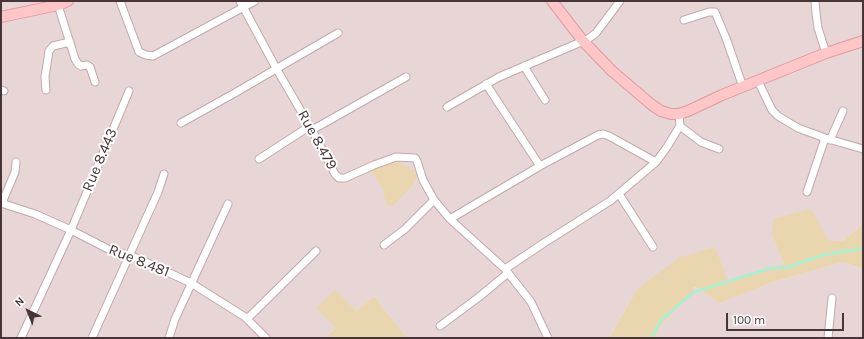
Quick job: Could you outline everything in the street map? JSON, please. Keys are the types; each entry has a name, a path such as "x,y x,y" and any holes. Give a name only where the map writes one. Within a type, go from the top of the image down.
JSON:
{"street":[{"path":"120,1 139,52 153,56 241,4 255,1"},
{"path":"552,1 583,42 612,71 652,105 661,111 671,114 679,114 826,53 863,41"},
{"path":"447,106 486,84 524,66 583,42 596,33 620,1"},
{"path":"815,1 817,20 826,53"},
{"path":"1,17 62,2 70,42 78,64 81,66 90,66 94,82"},
{"name":"Rue 8.479","path":"241,4 311,128 335,174 340,178 345,178 396,157 414,158 417,162 423,180 434,200 450,218 506,271 530,302 548,338"},
{"path":"684,20 709,12 715,12 726,38 743,87"},
{"path":"181,123 338,33"},
{"path":"46,90 45,77 49,51 54,46 70,42"},
{"path":"524,66 545,100"},
{"path":"259,159 311,128 406,77"},
{"path":"758,81 772,110 778,116 798,128 828,139 863,149"},
{"path":"486,84 540,166"},
{"name":"Rue 8.443","path":"21,338 71,230 129,91"},
{"path":"807,192 828,139 843,111"},
{"path":"440,326 479,297 506,271 619,194 656,162 680,126 679,114"},
{"path":"680,126 701,142 719,149"},
{"path":"450,218 540,166 598,135 603,134 609,136 656,162"},
{"path":"1,203 15,172 16,162"},
{"path":"92,338 130,256 158,192 164,174"},
{"path":"619,194 653,247"},
{"path":"384,245 405,229 434,200"},
{"name":"Rue 8.481","path":"1,203 35,214 108,249 130,256 191,283 247,319 266,338"},
{"path":"169,338 174,319 228,204"},
{"path":"247,319 316,251"},
{"path":"828,338 832,298"}],"shaded area":[{"path":"1,1 863,1 863,224 843,241 772,236 784,264 728,281 638,288 609,338 407,338 374,296 324,338 1,338"},
{"path":"400,162 406,167 414,169 418,176 412,186 394,205 390,206 386,204 383,189 371,171 381,165"},
{"path":"811,209 829,241 843,241 863,224 863,269 843,262 773,282 719,303 700,289 694,287 694,292 663,323 656,335 657,338 609,338 638,288 680,257 715,247 728,281 784,264 772,236 773,219"},
{"path":"843,262 863,269 863,338 657,338 656,335 663,323 694,292 693,287 700,289 719,302 773,282"},
{"path":"335,290 356,311 374,296 407,338 324,338 336,328 316,308"}],"waterway":[{"path":"651,338 662,319 694,292 771,268 789,267 816,257 838,252 863,249"}]}
